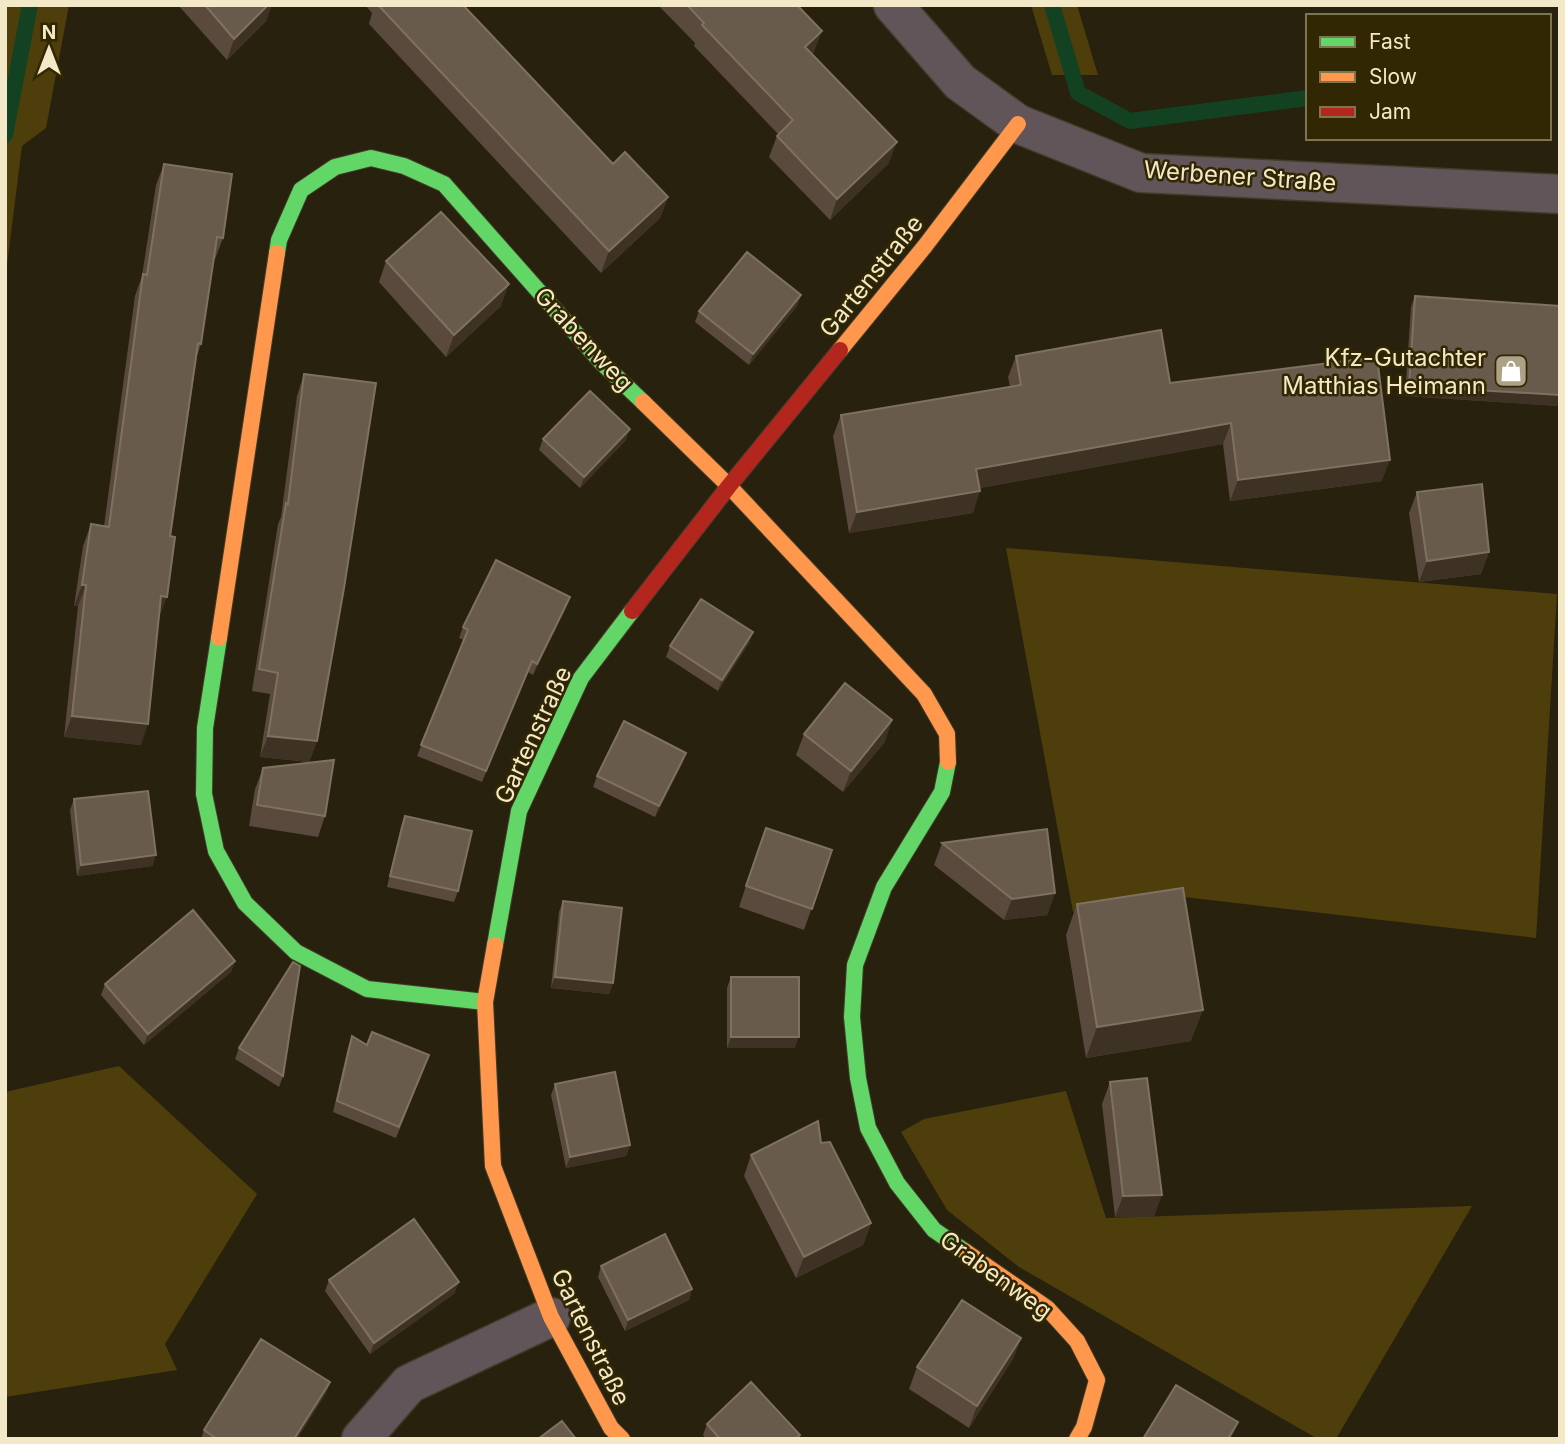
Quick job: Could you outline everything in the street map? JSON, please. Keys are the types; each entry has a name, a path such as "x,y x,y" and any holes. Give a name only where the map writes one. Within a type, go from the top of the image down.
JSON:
{"street":[{"name":"Werbener Straße","path":"893,5 960,82 1018,124 1141,173 1560,194"},
{"name":"Gartenstraße","path":"622,1439 611,1428 551,1317 493,1167 485,1002 519,811 581,678 729,486 925,246 1018,124"},
{"name":"Grabenweg","path":"485,1002 367,989 296,952 245,903 216,851 204,794 205,728 279,240 301,190 335,167 371,158 404,166 444,184 602,363 729,486 924,694 947,734 948,764 942,793 884,887 855,965 852,1017 858,1078 868,1128 897,1184 934,1230 1047,1308 1077,1341 1097,1380 1084,1427 1077,1439"},
{"path":"362,1439 409,1384 551,1317"}],"shaded area":[{"path":"5,5 69,5 46,128 22,146 5,281"},
{"path":"1031,5 1077,5 1098,75 1052,75"},
{"path":"1006,548 1557,594 1536,938 1167,895 1073,912"},
{"path":"119,1066 257,1194 165,1344 177,1370 5,1397 5,1092"},
{"path":"1066,1091 1106,1218 1472,1206 1336,1439 1318,1439 1019,1267 947,1210 901,1132 924,1119"}],"building":[{"path":"205,5 268,5 234,39"},
{"path":"378,5 463,5 613,164 625,152 668,197 609,251"},
{"path":"687,5 797,5 822,31 805,47 897,142 837,199 777,136 793,120 702,25 704,23"},
{"path":"164,164 232,174 223,238 217,237 201,344 198,343 170,536 175,537 167,597 161,596 148,724 72,716 86,585 82,585 91,524 109,527 143,274 147,275"},
{"path":"441,212 509,284 454,335 386,261"},
{"path":"747,252 801,295 753,354 699,311"},
{"path":"1415,296 1560,306 1560,395 1409,386"},
{"path":"1161,330 1170,383 1377,357 1390,460 1238,480 1231,423 976,469 980,491 857,512 841,415 1021,385 1016,356"},
{"path":"304,374 376,383 317,741 268,736 278,673 259,669 286,503 288,504"},
{"path":"590,391 630,429 584,477 543,439"},
{"path":"1482,484 1489,552 1427,561 1417,492"},
{"path":"496,560 570,597 537,664 532,661 486,771 421,745 468,630 463,627"},
{"path":"701,599 753,632 722,680 670,646"},
{"path":"845,683 892,720 851,771 804,734"},
{"path":"624,721 686,753 659,806 597,776"},
{"path":"334,760 325,816 257,805 263,768"},
{"path":"148,791 156,855 81,865 74,799"},
{"path":"405,816 472,831 458,891 390,876"},
{"path":"766,828 832,850 812,909 746,886"},
{"path":"1047,829 1055,893 1012,899 942,843"},
{"path":"1183,888 1203,1010 1097,1027 1077,904"},
{"path":"563,901 622,908 613,983 555,977"},
{"path":"193,910 235,961 148,1034 105,984"},
{"path":"293,962 300,966 283,1076 239,1048"},
{"path":"731,977 799,977 799,1037 731,1037"},
{"path":"372,1032 429,1055 399,1127 337,1101 352,1036 367,1045"},
{"path":"615,1072 630,1145 570,1157 555,1084"},
{"path":"1147,1078 1162,1195 1123,1196 1110,1082"},
{"path":"818,1121 821,1143 830,1142 871,1223 804,1257 751,1155"},
{"path":"414,1219 459,1282 374,1343 329,1280"},
{"path":"665,1234 692,1289 628,1320 601,1266"},
{"path":"962,1300 1021,1338 977,1406 917,1367"},
{"path":"261,1339 330,1382 294,1439 217,1439 204,1430"},
{"path":"751,1382 800,1435 796,1439 720,1439 707,1424"},
{"path":"1176,1385 1238,1422 1228,1439 1143,1439"},
{"path":"562,1421 576,1439 538,1439"}],"waterway":[{"path":"5,135 30,5"},
{"path":"1052,5 1078,93 1130,121 1306,98"}],"traffic: fast":[{"path":"277,253 279,240 301,190 335,167 371,158 404,166 444,184 602,363 643,402"},
{"path":"495,945 519,811 581,678 632,611"},
{"path":"219,638 205,728 204,794 216,851 245,903 296,952 367,989 485,1002"},
{"path":"948,762 942,792 884,887 855,965 852,1017 858,1078 868,1128 897,1183 934,1230 966,1252"}],"traffic: slow":[{"path":"840,350 925,246 1018,124"},
{"path":"219,638 277,253"},
{"path":"643,402 729,486 924,694 947,734 948,762"},
{"path":"495,945 485,1002 493,1166 551,1317 611,1428 622,1439"},
{"path":"966,1252 1047,1308 1077,1341 1097,1380 1084,1427 1077,1439"}],"traffic: jam":[{"path":"632,611 840,350"}],"place":[{"name":"Kfz-Gutachter Matthias Heimann","path":"1511,371"}]}
